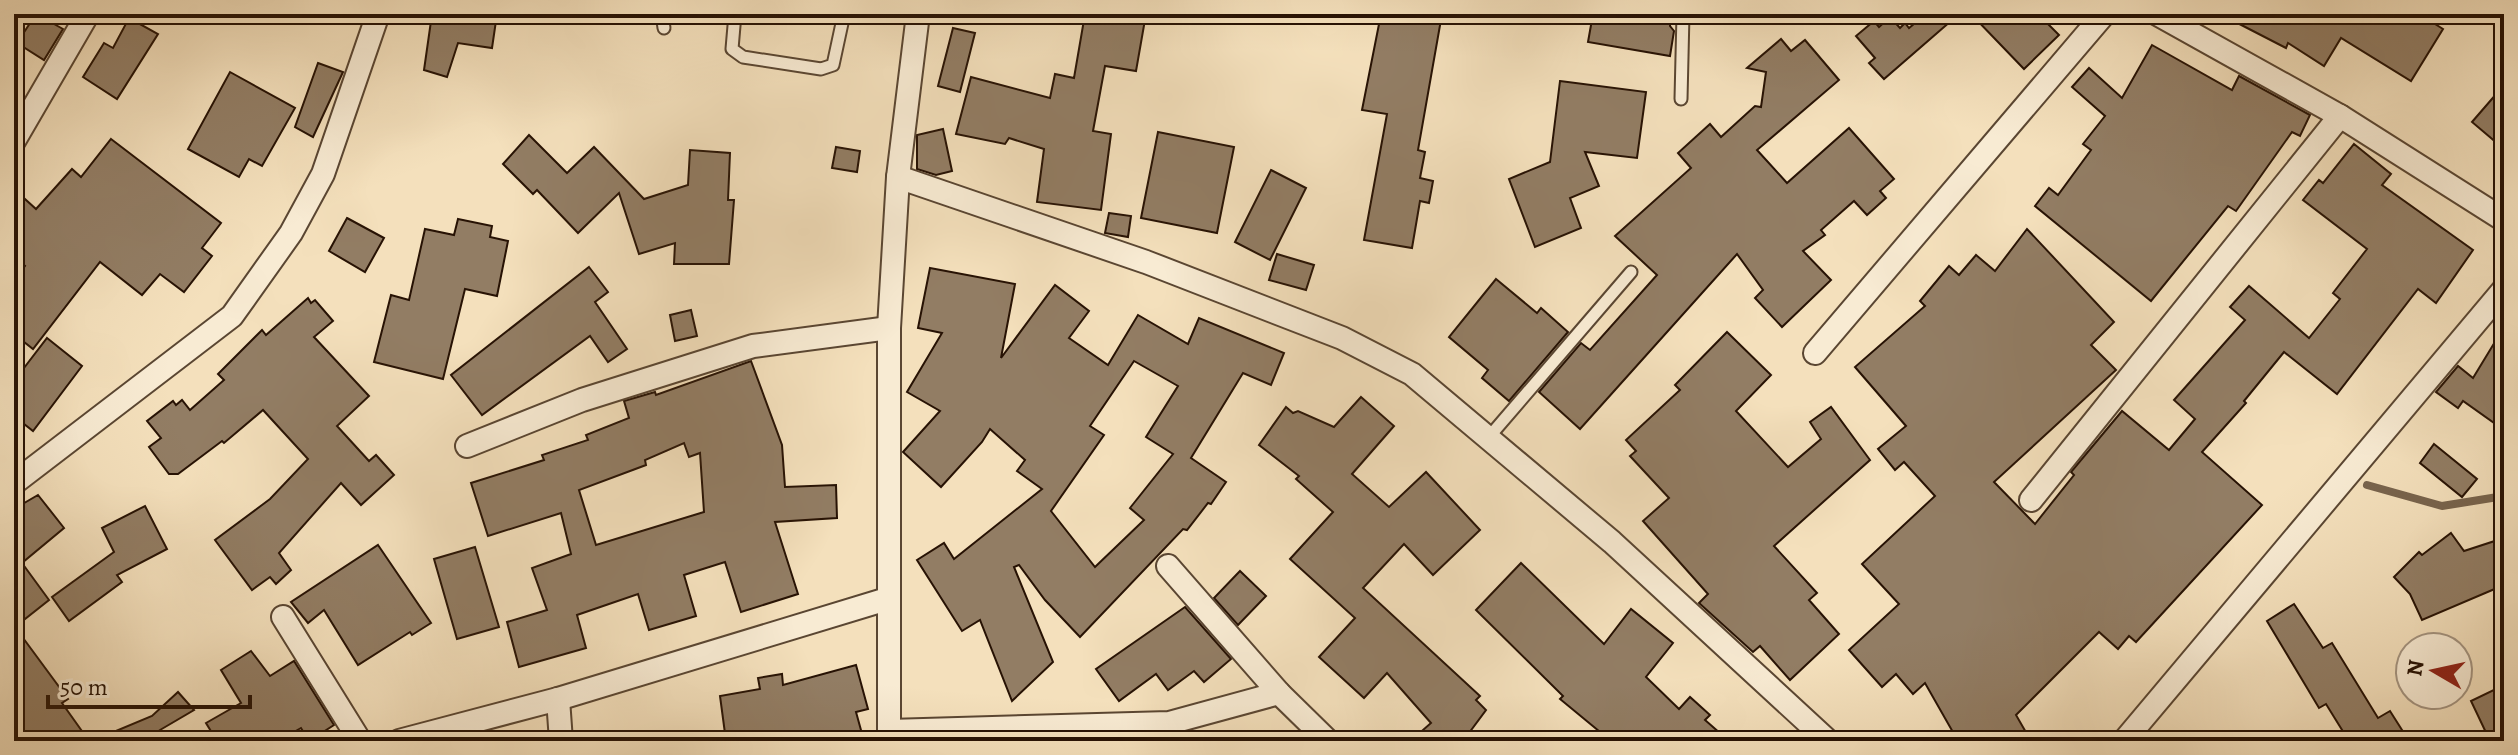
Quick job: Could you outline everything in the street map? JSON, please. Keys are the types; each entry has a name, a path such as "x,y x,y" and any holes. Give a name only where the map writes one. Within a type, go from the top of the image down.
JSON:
{"street":[{"path":"14,483 232,316 291,233 323,174 378,14"},
{"path":"918,14 898,177 889,328 889,736 1169,723 1279,693"},
{"path":"1815,353 2104,14"},
{"path":"2157,14 2340,116 2504,220"},
{"path":"14,141 86,17"},
{"path":"2031,500 2340,116"},
{"path":"898,177 1146,262 1342,338 1412,374 1612,542 1828,741"},
{"path":"2124,741 2504,289"},
{"path":"467,446 582,400 753,346 889,328"},
{"path":"1168,566 1279,693 1328,741"},
{"path":"399,741 558,699 887,599"},
{"path":"283,617 360,741"},
{"path":"558,699 561,741"}],"lane":[{"path":"662,14 664,28"},
{"path":"735,14 732,49 743,57 821,69 833,65 844,14"},
{"path":"1681,99 1683,14"},
{"path":"1489,437 1631,272"}],"building":[{"path":"36,14 63,29 44,60 17,43"},
{"path":"432,14 497,14 492,48 458,43 447,77 424,70"},
{"path":"1085,14 1146,14 1136,71 1105,66 1093,131 1111,134 1101,210 1037,202 1044,149 1009,138 1005,144 956,134 971,77 1050,98 1055,74 1074,78"},
{"path":"1381,14 1442,14 1418,150 1425,152 1420,178 1433,181 1429,203 1420,201 1412,248 1364,240 1387,114 1362,110"},
{"path":"1593,14 1646,22 1647,14 1671,14 1670,26 1674,31 1670,56 1588,42"},
{"path":"1926,14 1959,14 1884,79 1869,63 1875,58 1856,36 1874,21 1879,27 1890,17 1900,28 1905,23 1909,28"},
{"path":"1971,14 2038,14 2059,35 2024,69"},
{"path":"2220,14 2419,14 2443,29 2411,81 2341,38 2324,66 2288,43 2286,48"},
{"path":"129,18 158,34 117,99 83,77 104,43 113,48"},
{"path":"953,28 975,33 960,92 938,86"},
{"path":"1781,39 1791,51 1805,40 1839,80 1757,150 1787,183 1849,128 1894,179 1880,191 1886,198 1867,215 1854,201 1821,230 1825,235 1803,251 1831,280 1782,327 1755,298 1763,290 1737,254 1580,429 1539,392 1581,343 1590,350 1657,275 1615,236 1691,168 1678,153 1710,124 1721,137 1755,106 1761,107 1766,72 1747,68"},
{"path":"2152,45 2232,90 2239,76 2310,115 2300,136 2292,132 2236,211 2228,206 2151,301 2035,206 2049,188 2058,195 2091,150 2083,144 2105,116 2072,87 2089,68 2122,98"},
{"path":"318,63 343,72 313,137 295,127"},
{"path":"230,72 295,108 262,166 249,159 239,177 188,149"},
{"path":"1560,81 1646,92 1637,158 1585,152 1599,186 1570,198 1581,228 1535,247 1509,179 1550,162"},
{"path":"2504,85 2504,149 2472,122"},
{"path":"943,129 952,171 936,175 917,169 917,135"},
{"path":"1158,132 1234,147 1217,233 1141,218"},
{"path":"529,135 567,173 594,147 644,199 688,185 690,150 730,153 728,200 734,200 729,264 674,264 675,243 639,254 619,193 578,233 537,190 533,194 503,164"},
{"path":"111,139 221,223 202,248 212,256 184,292 160,274 142,295 100,262 33,349 14,334 14,281 25,266 14,256 14,189 36,209 72,169 81,177"},
{"path":"2354,144 2391,174 2382,185 2473,250 2436,303 2418,289 2337,394 2284,352 2244,401 2246,403 2202,452 2262,505 2136,642 2129,636 2118,649 2099,632 2016,715 2031,741 1958,741 1925,683 1913,694 1896,674 1882,687 1849,650 1899,604 1862,564 1935,496 1904,462 1895,470 1878,449 1906,426 1855,367 1925,306 1920,301 1949,266 1959,275 1976,255 1995,271 2027,229 2114,322 2091,345 2116,370 1994,482 2035,524 2074,475 2071,472 2122,411 2169,450 2195,419 2174,400 2245,320 2230,307 2249,286 2309,338 2340,299 2333,293 2367,249 2303,200 2319,180 2323,183"},
{"path":"836,147 860,151 857,172 832,168"},
{"path":"1271,170 1306,188 1270,260 1235,242"},
{"path":"1109,213 1131,216 1128,237 1105,233"},
{"path":"347,218 384,238 365,272 329,251"},
{"path":"458,219 492,226 490,237 508,241 497,296 465,289 443,379 374,362 391,295 409,300 425,229 454,235"},
{"path":"1277,254 1314,265 1306,290 1269,280"},
{"path":"589,267 608,292 595,302 627,349 608,362 590,336 482,415 451,375"},
{"path":"930,268 1015,284 1001,358 1055,285 1089,311 1069,338 1108,365 1138,315 1188,344 1199,318 1284,353 1271,385 1243,373 1191,458 1226,482 1211,504 1208,503 1187,530 1183,529 1080,637 1045,600 1019,565 1014,567 1053,662 1012,701 980,620 962,631 917,560 944,543 954,559 1042,489 1017,471 1025,460 990,429 941,487 903,452 940,411 907,392 942,333 918,328","holes":["1134,361 1178,386 1146,437 1173,454 1130,508 1144,520 1095,567 1051,511 1104,435 1090,426"]},
{"path":"1496,279 1537,313 1541,308 1568,332 1509,401 1482,378 1488,370 1449,337"},
{"path":"308,298 311,303 315,300 333,321 314,337 369,396 337,426 369,461 376,455 394,475 361,505 341,483 279,553 291,570 276,584 270,577 252,590 215,540 270,499 308,459 263,410 224,443 222,441 178,474 169,474 149,447 161,438 147,421 173,401 176,405 182,400 190,410 224,380 218,374 262,330 266,335"},
{"path":"691,310 697,336 675,341 670,315"},
{"path":"2504,327 2504,430 2463,401 2458,408 2436,392 2458,366 2473,378"},
{"path":"1727,332 1771,375 1736,411 1788,467 1821,439 1810,422 1831,407 1870,460 1774,546 1817,593 1809,600 1839,634 1790,680 1760,646 1753,652 1699,603 1708,594 1643,521 1669,498 1630,456 1636,451 1626,440 1680,390 1675,385"},
{"path":"47,338 82,366 33,431 14,416 14,381"},
{"path":"751,361 782,445 785,487 836,485 837,518 775,522 798,594 741,612 725,562 684,575 696,616 649,630 638,594 577,615 586,648 519,667 507,622 547,610 532,568 571,554 561,513 488,536 471,483 544,460 542,455 588,440 586,435 629,418 624,401 655,392 656,395","holes":["684,443 689,457 700,453 704,512 596,545 579,490 646,465 645,460"]},
{"path":"1361,397 1394,426 1352,474 1389,507 1426,472 1480,530 1433,575 1404,544 1363,588 1480,696 1476,700 1486,710 1463,741 1434,741 1423,730 1431,723 1387,673 1364,698 1319,657 1355,618 1290,559 1333,512 1296,479 1299,476 1259,445 1286,407 1293,413 1298,411 1334,427"},
{"path":"2434,444 2477,479 2462,497 2420,463"},
{"path":"38,495 64,528 22,563 49,600 15,627 68,699 62,703 89,741 14,741 14,509"},
{"path":"145,506 167,549 117,575 122,582 69,621 52,597 114,552 102,528"},
{"path":"2451,533 2464,551 2504,538 2504,585 2422,620 2410,594 2394,577 2419,552 2422,555"},
{"path":"378,545 431,623 412,635 410,632 358,665 324,610 308,623 291,602"},
{"path":"475,547 499,627 457,639 434,559"},
{"path":"1521,563 1604,644 1631,609 1673,643 1646,677 1679,709 1690,697 1710,715 1705,720 1729,741 1611,741 1560,699 1563,696 1476,610"},
{"path":"1240,571 1266,596 1238,625 1214,598"},
{"path":"2294,604 2323,648 2332,643 2378,718 2390,711 2409,741 2342,741 2347,738 2326,704 2319,708 2267,621"},
{"path":"1185,607 1231,659 1204,682 1194,671 1168,690 1156,674 1119,701 1096,669"},
{"path":"251,651 270,676 294,661 334,725 309,741 301,728 278,741 217,741 206,723 241,703 221,670"},
{"path":"856,665 868,709 856,712 864,741 726,741 720,696 760,689 758,678 782,674 783,685"},
{"path":"2504,685 2504,741 2490,741 2474,707 2474,700"},
{"path":"178,692 194,710 160,730 166,741 92,741 152,716"}],"waterway":[{"path":"2367,485 2442,506 2504,496"}]}
